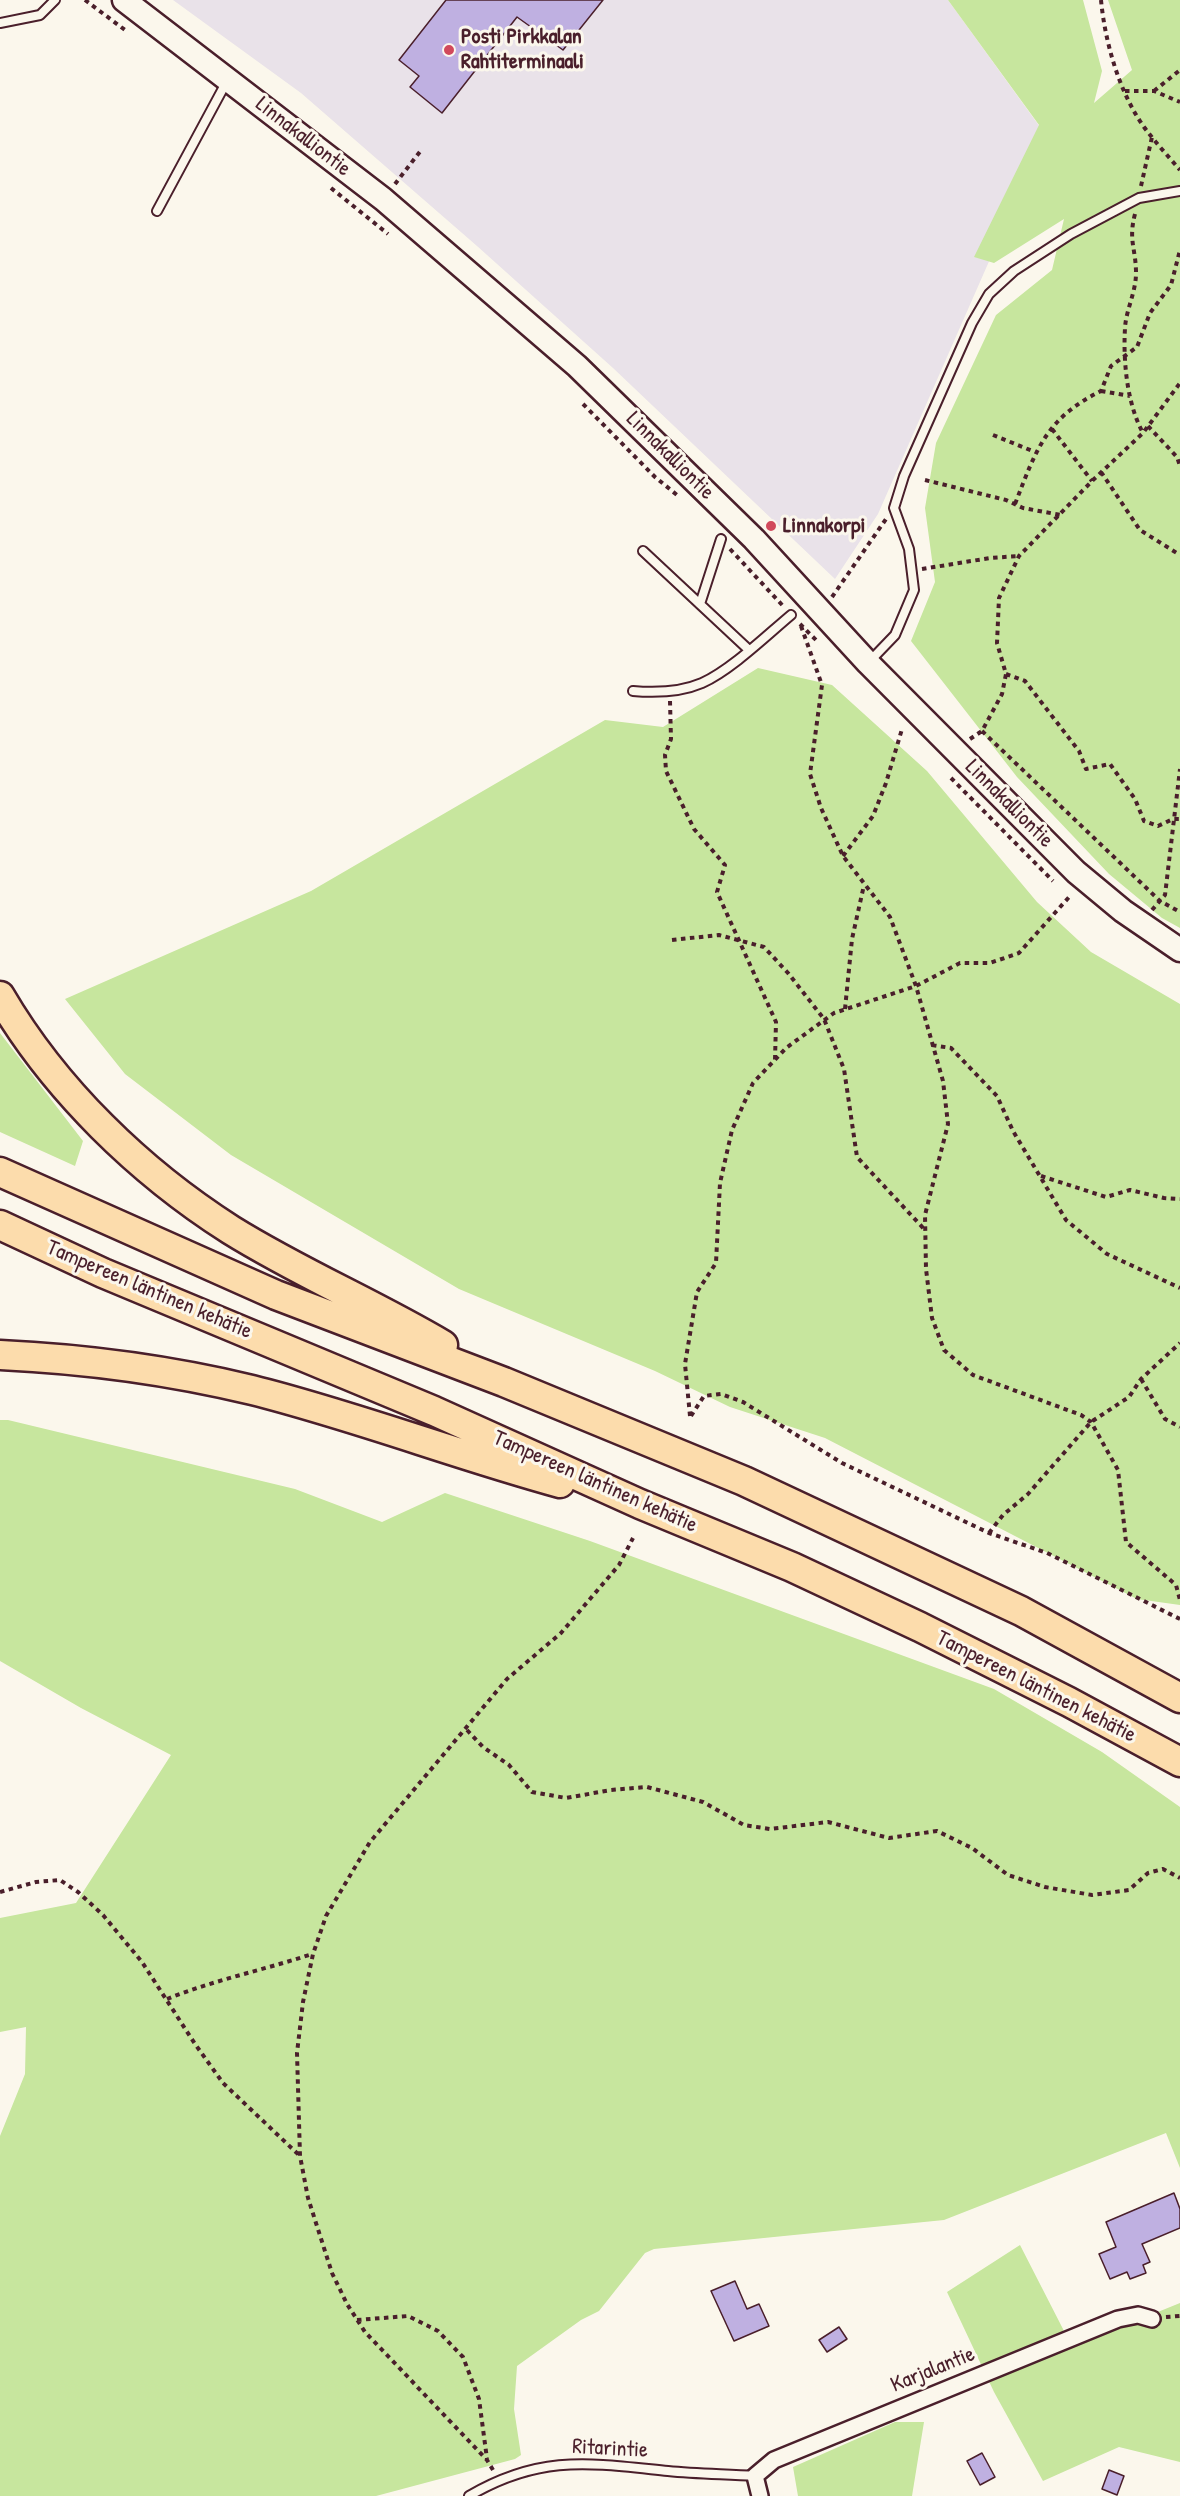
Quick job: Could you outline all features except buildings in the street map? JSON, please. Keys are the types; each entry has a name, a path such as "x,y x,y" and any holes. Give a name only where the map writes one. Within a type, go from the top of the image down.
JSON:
{"highway":[{"path":"0,996 38,1054 67,1088 109,1133 189,1199 249,1240 343,1292 401,1320 504,1382"},
{"name":"Tampereen läntinen kehätie","path":"0,1172 276,1295 504,1382 744,1481 1021,1611 1180,1698"},
{"name":"Tampereen läntinen kehätie","path":"0,1225 103,1273 434,1411 640,1504 792,1567 920,1627 1069,1702 1180,1762"},
{"path":"0,1355 116,1365 173,1373 252,1390 351,1418 516,1471 640,1504"}],"main road":[{"name":"Linnakalliontie","path":"124,0 408,219 577,366 754,539 868,663 1076,872 1145,927 1180,950"}],"street":[{"name":"Karjalantie","path":"755,2476 774,2460 794,2451 1118,2319 1138,2315 1152,2319"},
{"path":"755,2476 760,2496"}],"lane":[{"path":"0,23 40,15 55,0"},
{"path":"157,211 228,80"},
{"path":"868,663 895,635 914,591 909,549 894,508 904,476 967,334 989,294 1014,271 1071,234 1139,198 1180,191"},
{"path":"700,604 721,539"},
{"path":"643,551 748,650"},
{"path":"633,691 670,691 703,683 791,615"},
{"name":"Ritarintie","path":"469,2496 498,2479 530,2469 572,2463 755,2476"}],"path":[{"path":"85,0 133,35"},
{"path":"1101,0 1104,27 1124,91 1152,137 1180,170"},
{"path":"1154,92 1180,70"},
{"path":"1124,91 1154,92 1180,102"},
{"path":"1143,433 1136,422 1130,396 1125,327 1136,274 1130,233 1152,137"},
{"path":"324,182 396,240"},
{"path":"1101,392 1111,366 1137,347 1150,313 1171,285 1180,250"},
{"path":"955,750 982,731 1002,694 1006,674 997,644 999,598 1019,556 1101,472 1143,433 1180,383"},
{"path":"1015,504 1035,452 1052,429 1076,404 1101,392 1130,396"},
{"path":"580,399 655,477 681,498"},
{"path":"1149,426 1179,457 1180,465"},
{"path":"1052,429 1092,481"},
{"path":"993,435 1035,452"},
{"path":"1101,472 1140,531 1180,555"},
{"path":"925,480 1061,515"},
{"path":"834,595 894,508"},
{"path":"721,539 823,647"},
{"path":"912,571 990,558 1019,556"},
{"path":"801,625 822,685 810,774 821,808 843,856 890,917 916,986 943,1081 948,1124 925,1215 926,1269 932,1318 944,1350 973,1375 1039,1398 1081,1415 1091,1422 1118,1470 1126,1542 1176,1586 1180,1600"},
{"path":"1006,674 1025,681 1078,751 1086,769 1110,764 1135,799 1144,820 1158,826 1173,819 1180,819"},
{"path":"670,691 671,739 665,755 666,771 694,829 725,865 717,892 776,1022 774,1061"},
{"path":"894,720 910,737"},
{"path":"843,856 873,816 903,729"},
{"path":"982,731 1160,901 1180,912"},
{"path":"1145,927 1152,910 1165,895 1180,769"},
{"path":"943,770 1054,882"},
{"path":"1177,792 1180,796"},
{"path":"845,1009 852,939 864,884"},
{"path":"1062,889 1078,902"},
{"path":"1070,896 1019,953 990,963 960,963 916,986 845,1009 824,1019 774,1061 753,1083 729,1141 720,1183 716,1263 697,1292 685,1364 690,1416 704,1396 721,1394 743,1402 842,1463 989,1533 1047,1553 1180,1619"},
{"path":"672,940 719,935 764,947 824,1019 844,1069 857,1157 926,1230"},
{"path":"932,1045 951,1048 997,1096 1013,1131 1065,1220 1107,1254 1180,1288"},
{"path":"1041,1176 1106,1197 1130,1190 1164,1198 1180,1199"},
{"path":"989,1533 1003,1515 1028,1494 1091,1422 1129,1397 1141,1380 1180,1343"},
{"path":"1141,1380 1165,1419 1180,1427"},
{"path":"498,2479 487,2460 365,2332 332,2273 308,2198 300,2156 297,2054 303,2002 313,1954 326,1916 370,1842 467,1730 507,1679 561,1634 620,1565 633,1538"},
{"path":"467,1730 483,1747 509,1765 532,1792 566,1798 611,1790 647,1787 703,1802 744,1825 761,1827 828,1822 889,1838 937,1831 972,1848 1008,1875 1045,1887 1092,1895 1129,1890 1148,1873 1163,1869 1180,1878"},
{"path":"0,1892 36,1882 60,1880 78,1892 103,1915 142,1962 223,2083 300,2156"},
{"path":"167,1999 213,1981 243,1976 313,1954"},
{"path":"357,2320 408,2316 438,2331 463,2357 479,2399 487,2460"}],"shaded area":[{"path":"173,0 948,0 1045,134 878,514 835,579 613,368 477,246 301,93"}],"green space":[{"path":"948,0 1083,0 1102,71 1094,103 1132,70 1108,0 1180,0 1180,928 1162,918 1109,874 1017,777 911,641 935,582 925,508 936,443 996,315 1052,270 1064,219 994,263 974,257 1039,125"},
{"path":"758,668 832,685 927,771 1037,902 1091,952 1180,1004 1180,1605 1137,1599 825,1438 730,1407 655,1371 459,1289 231,1155 125,1074 65,999 311,891 605,720 663,727"},
{"path":"0,1033 83,1141 75,1166 0,1132"},
{"path":"0,1420 8,1420 295,1489 382,1522 445,1493 590,1541 994,1689 1102,1752 1180,1807 1180,2168 1166,2133 944,2220 654,2249 645,2253 599,2311 581,2320 517,2366 514,2409 521,2455 515,2459 376,2496 0,2496 0,2136 25,2074 26,2027 0,2032 0,1918 76,1903 171,1755 81,1708 0,1661"},
{"path":"1020,2245 1063,2329 1069,2348 1180,2303 1180,2462 1119,2447 1043,2481 994,2392 947,2292"},
{"path":"895,2422 924,2422 912,2496 798,2496 793,2467"}],"place":[{"name":"Posti Pirkkalan Rahtiterminaali","path":"449,50"},
{"name":"Linnakorpi","path":"771,526"}]}
